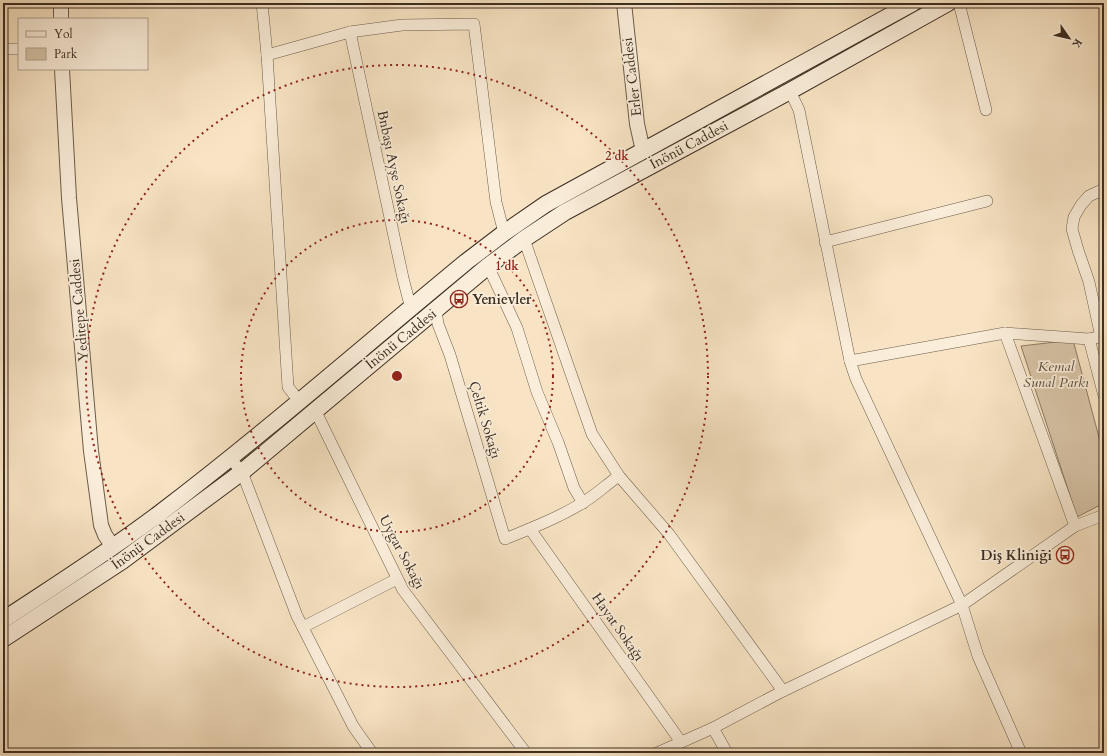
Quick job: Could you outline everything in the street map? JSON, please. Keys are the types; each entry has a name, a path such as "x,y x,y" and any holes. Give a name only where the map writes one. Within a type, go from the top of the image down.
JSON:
{"main road":[{"path":"3,620 113,547 159,514 231,458 466,262 546,204 913,3"},
{"name":"İnönü Caddesi","path":"3,639 122,561 242,472 488,266 524,239 565,212 790,91 948,3"},
{"path":"782,75 790,91"},
{"path":"643,152 650,166"},
{"path":"425,295 436,310"},
{"path":"159,514 168,527"},
{"path":"53,586 62,601"}],"street":[{"path":"61,3 61,18"},
{"path":"262,3 267,55 288,387 299,401"},
{"name":"Erler Caddesi","path":"624,3 638,124 643,152"},
{"path":"959,3 986,110"},
{"path":"267,55 350,32 402,25 474,24 496,202 504,233"},
{"name":"Bnbaşı Ayşe Sokağı","path":"350,32 411,309"},
{"path":"3,49 18,49"},
{"name":"Yeditepe Caddesi","path":"62,70 70,198 90,451 101,525 105,535 113,547"},
{"path":"790,91 799,110 850,361 856,379 962,605 978,656 1021,753"},
{"path":"850,361 1005,333 1089,339 1103,337 1089,282 1072,229 1074,217 1081,205 1089,196 1104,189"},
{"path":"825,242 987,201"},
{"path":"524,239 592,434 619,476 669,534 783,691"},
{"path":"488,266 517,328 537,392 558,442 574,488 583,503"},
{"name":"Çeltik Sokağı","path":"436,310 438,324 450,355 505,539 530,529"},
{"path":"1005,333 1075,526"},
{"path":"1089,339 1104,396"},
{"name":"Uygar Sokağı","path":"315,410 403,590 526,753"},
{"path":"231,458 242,472 297,616 352,726 372,753"},
{"path":"530,529 583,503 619,476"},
{"path":"657,753 713,728 783,691 962,605 1075,526 1104,515"},
{"name":"Hayat Sokağı","path":"530,529 681,742"},
{"path":"303,627 397,579"},
{"path":"713,728 727,753"}],"green space":[{"name":"Kemal Sunal Parkı","path":"1073,340 1104,456 1104,503 1077,517 1021,346"}],"place":[{"name":"Yenievler","path":"459,299"},
{"name":"Diş Kliniği","path":"1065,555"}]}
